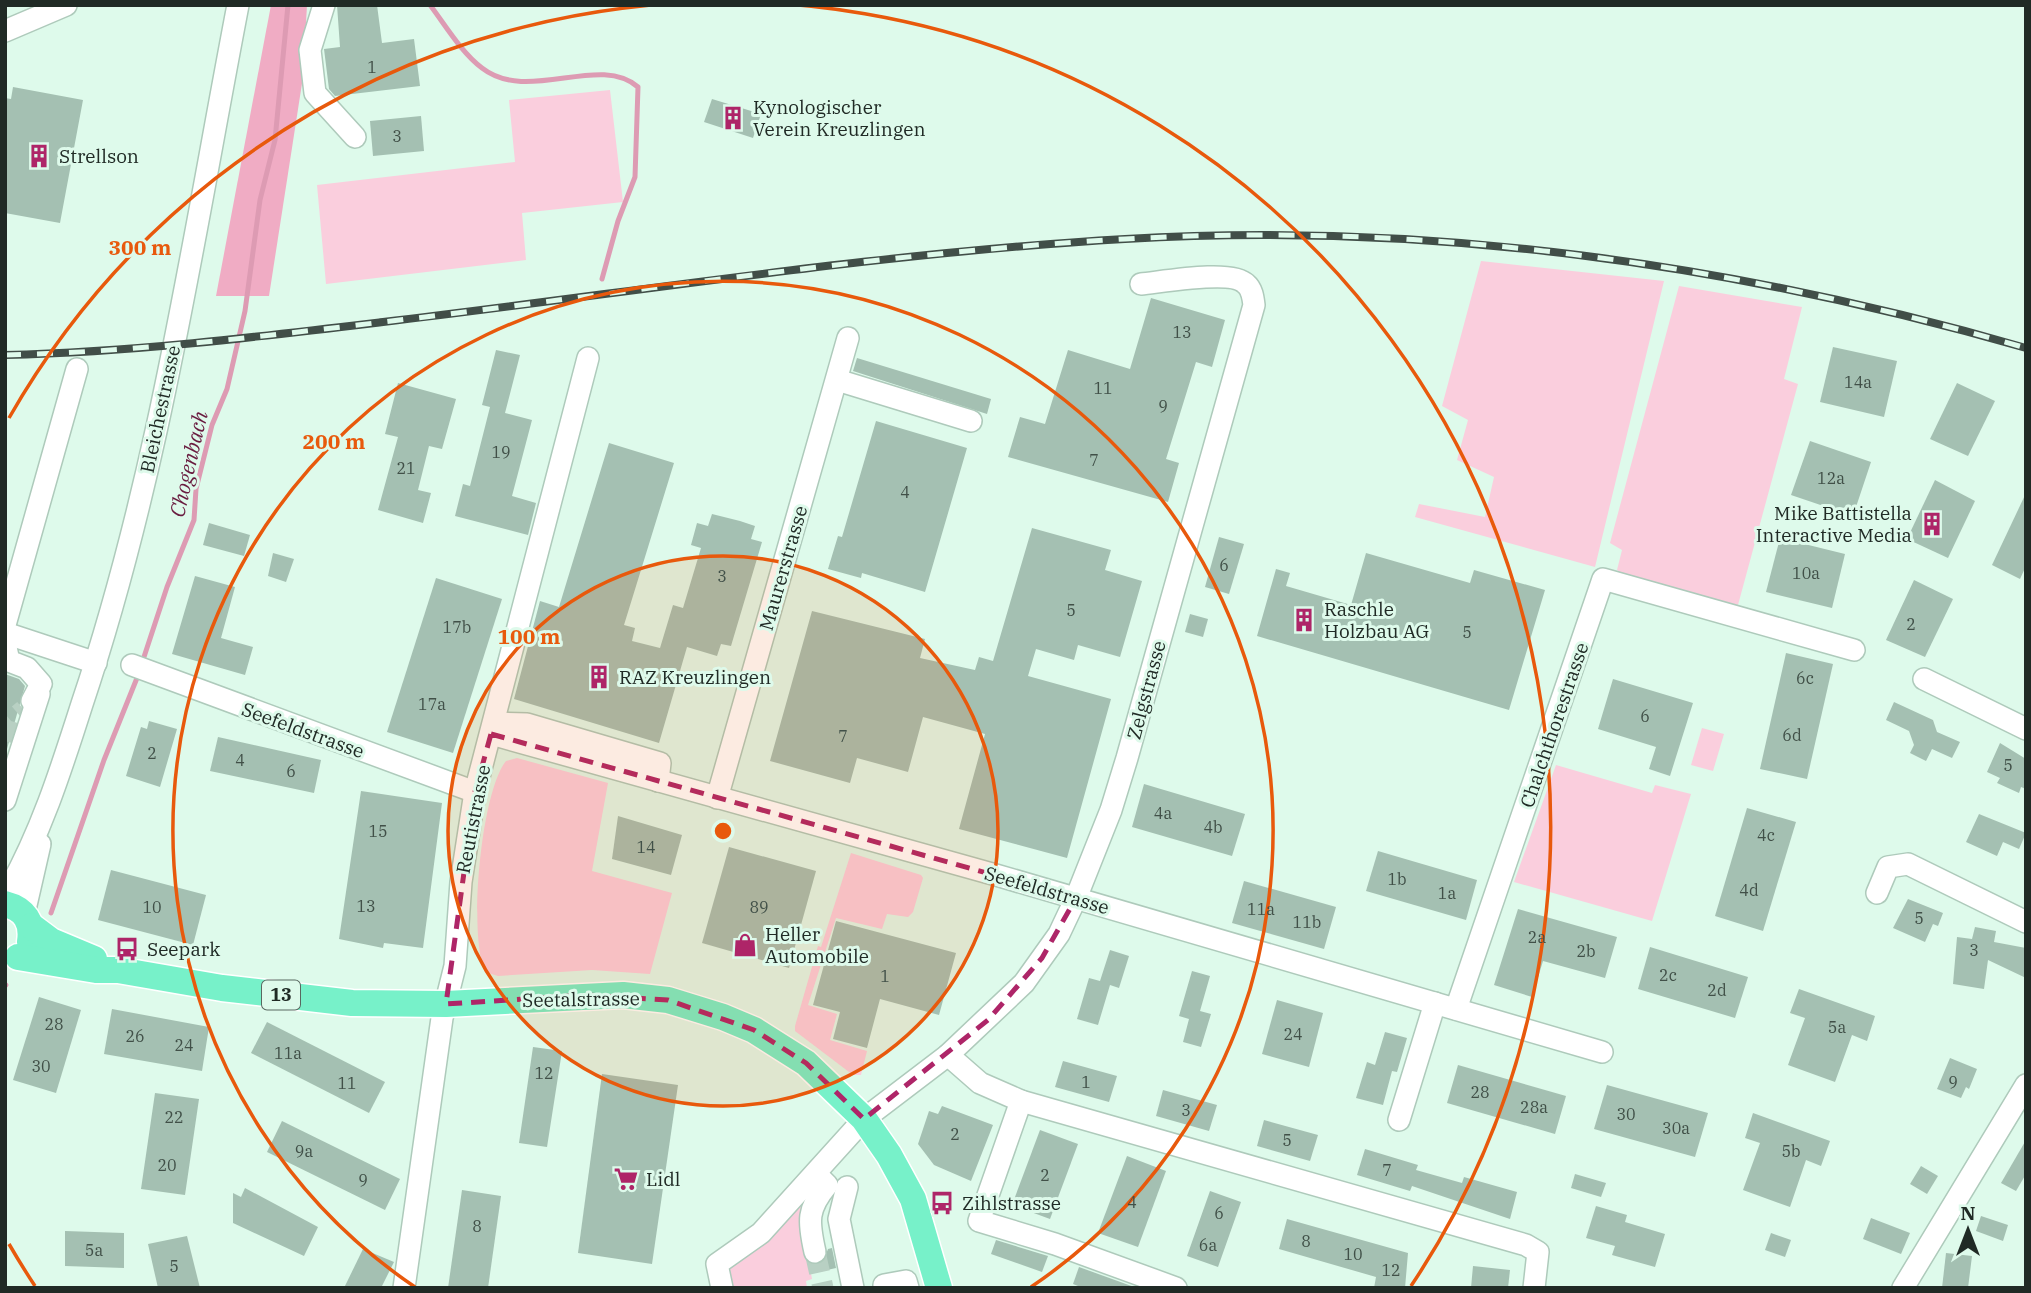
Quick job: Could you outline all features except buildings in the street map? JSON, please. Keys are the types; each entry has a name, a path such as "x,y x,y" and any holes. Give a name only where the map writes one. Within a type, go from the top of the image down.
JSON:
{"main road":[{"name":"Seetalstrasse","path":"16,910 51,941 118,970"},
{"path":"12,959 30,940 16,910"},
{"name":"Seetalstrasse","path":"12,959 96,970 118,970 222,988 352,1003 446,1004 586,995 668,1000 723,1017 775,1042 806,1063 864,1119 889,1155 913,1199 939,1288"}],"street":[{"path":"5,32 66,5"},
{"name":"Bleichestrasse","path":"16,910 96,663 151,459 238,5"},
{"path":"324,5 310,50 315,93 355,137"},
{"name":"Zelgstrasse","path":"722,1288 717,1264 761,1233 864,1119 948,1055 1024,983 1059,934 1076,898 1111,810 1127,758 1254,305 1252,292 1245,282 1236,279 1221,277 1141,284"},
{"name":"Maurerstrasse","path":"717,798 848,338"},
{"name":"Reutistrasse","path":"404,1288 446,1004 455,966 461,882 475,792 587,358"},
{"path":"5,625 77,369"},
{"path":"836,380 971,421"},
{"name":"Chalchthorestrasse","path":"1456,1009 1603,579 1854,650"},
{"path":"5,633 96,663"},
{"path":"5,643 9,661 27,668 41,684 5,800"},
{"name":"Seefeldstrasse","path":"140,669 475,792"},
{"path":"1924,679 2026,729"},
{"path":"24,710 39,694"},
{"name":"Seefeldstrasse","path":"492,729 658,781 1076,898 1602,1052"},
{"path":"1877,893 1888,867 1908,864 2026,922"},
{"path":"1399,1120 1435,1003"},
{"path":"948,1055 980,1083 1021,1101 1526,1245 1538,1252 1534,1288"},
{"path":"1903,1288 2022,1099"},
{"path":"1021,1101 979,1221 1055,1244 1177,1288"},
{"path":"815,1252 810,1222 812,1203 827,1185 816,1174"},
{"path":"847,1187 839,1219 853,1288"}],"highlighted area":[{"path":"491,734 1076,898 1042,958 988,1020 864,1119 806,1063 754,1030 668,1000 586,995 446,1004 475,792"}],"shaded area":[{"path":"271,5 307,5 303,77 269,296 216,296"},
{"path":"610,90 623,202 522,213 526,260 326,284 317,185 515,162 509,100"},
{"path":"1481,261 1664,281 1595,567 1415,517 1419,504 1485,517 1494,477 1457,460 1468,420 1442,406"},
{"path":"1679,286 1802,307 1784,379 1798,384 1738,605 1627,577 1617,570 1622,550 1610,543"},
{"path":"1702,728 1724,734 1713,771 1691,765"},
{"path":"517,758 608,783 592,871 672,893 650,974 592,970 498,976 485,972 480,954 478,928 484,832 497,777 506,761"},
{"path":"1556,765 1652,793 1655,785 1691,794 1652,921 1514,882"},
{"path":"851,853 921,875 923,878 913,912 908,917 887,914 882,929 836,918 808,1005 837,1014 830,1040 867,1051 861,1075 853,1075 795,1031 818,946 821,947"},
{"path":"819,1183 800,1211 812,1279 806,1281 807,1288 729,1288 729,1270"}],"waterway":[{"name":"Chogenbach","path":"142,663 167,587 194,520 196,489 212,425 227,389 245,311 260,200 275,140 288,5"},
{"path":"430,5 467,54 482,68 500,78 541,81 604,75 622,78 638,87 635,177 618,221 602,279"},
{"name":"Chogenbach","path":"51,913 104,760 139,673"}],"tunnel":[{"path":"5,741 11,721 24,710"},
{"path":"815,1252 823,1288"}],"railway":[{"path":"5,355 100,351 242,338 939,254 1125,239 1239,235 1467,243 1580,255 1805,293 1916,318 2026,348"}],"place":[{"name":"Kynologischer Verein Kreuzlingen","path":"733,118"},
{"name":"Strellson","path":"39,156"},
{"name":"Mike Battistella Interactive Media","path":"1932,524"},
{"name":"Raschle Holzbau AG","path":"1304,620"},
{"name":"RAZ Kreuzlingen","path":"599,677"},
{"name":"Heller Automobile","path":"745,945"},
{"name":"Seepark","path":"127,949"},
{"name":"Lidl","path":"626,1179"},
{"name":"Zihlstrasse","path":"942,1203"}]}
